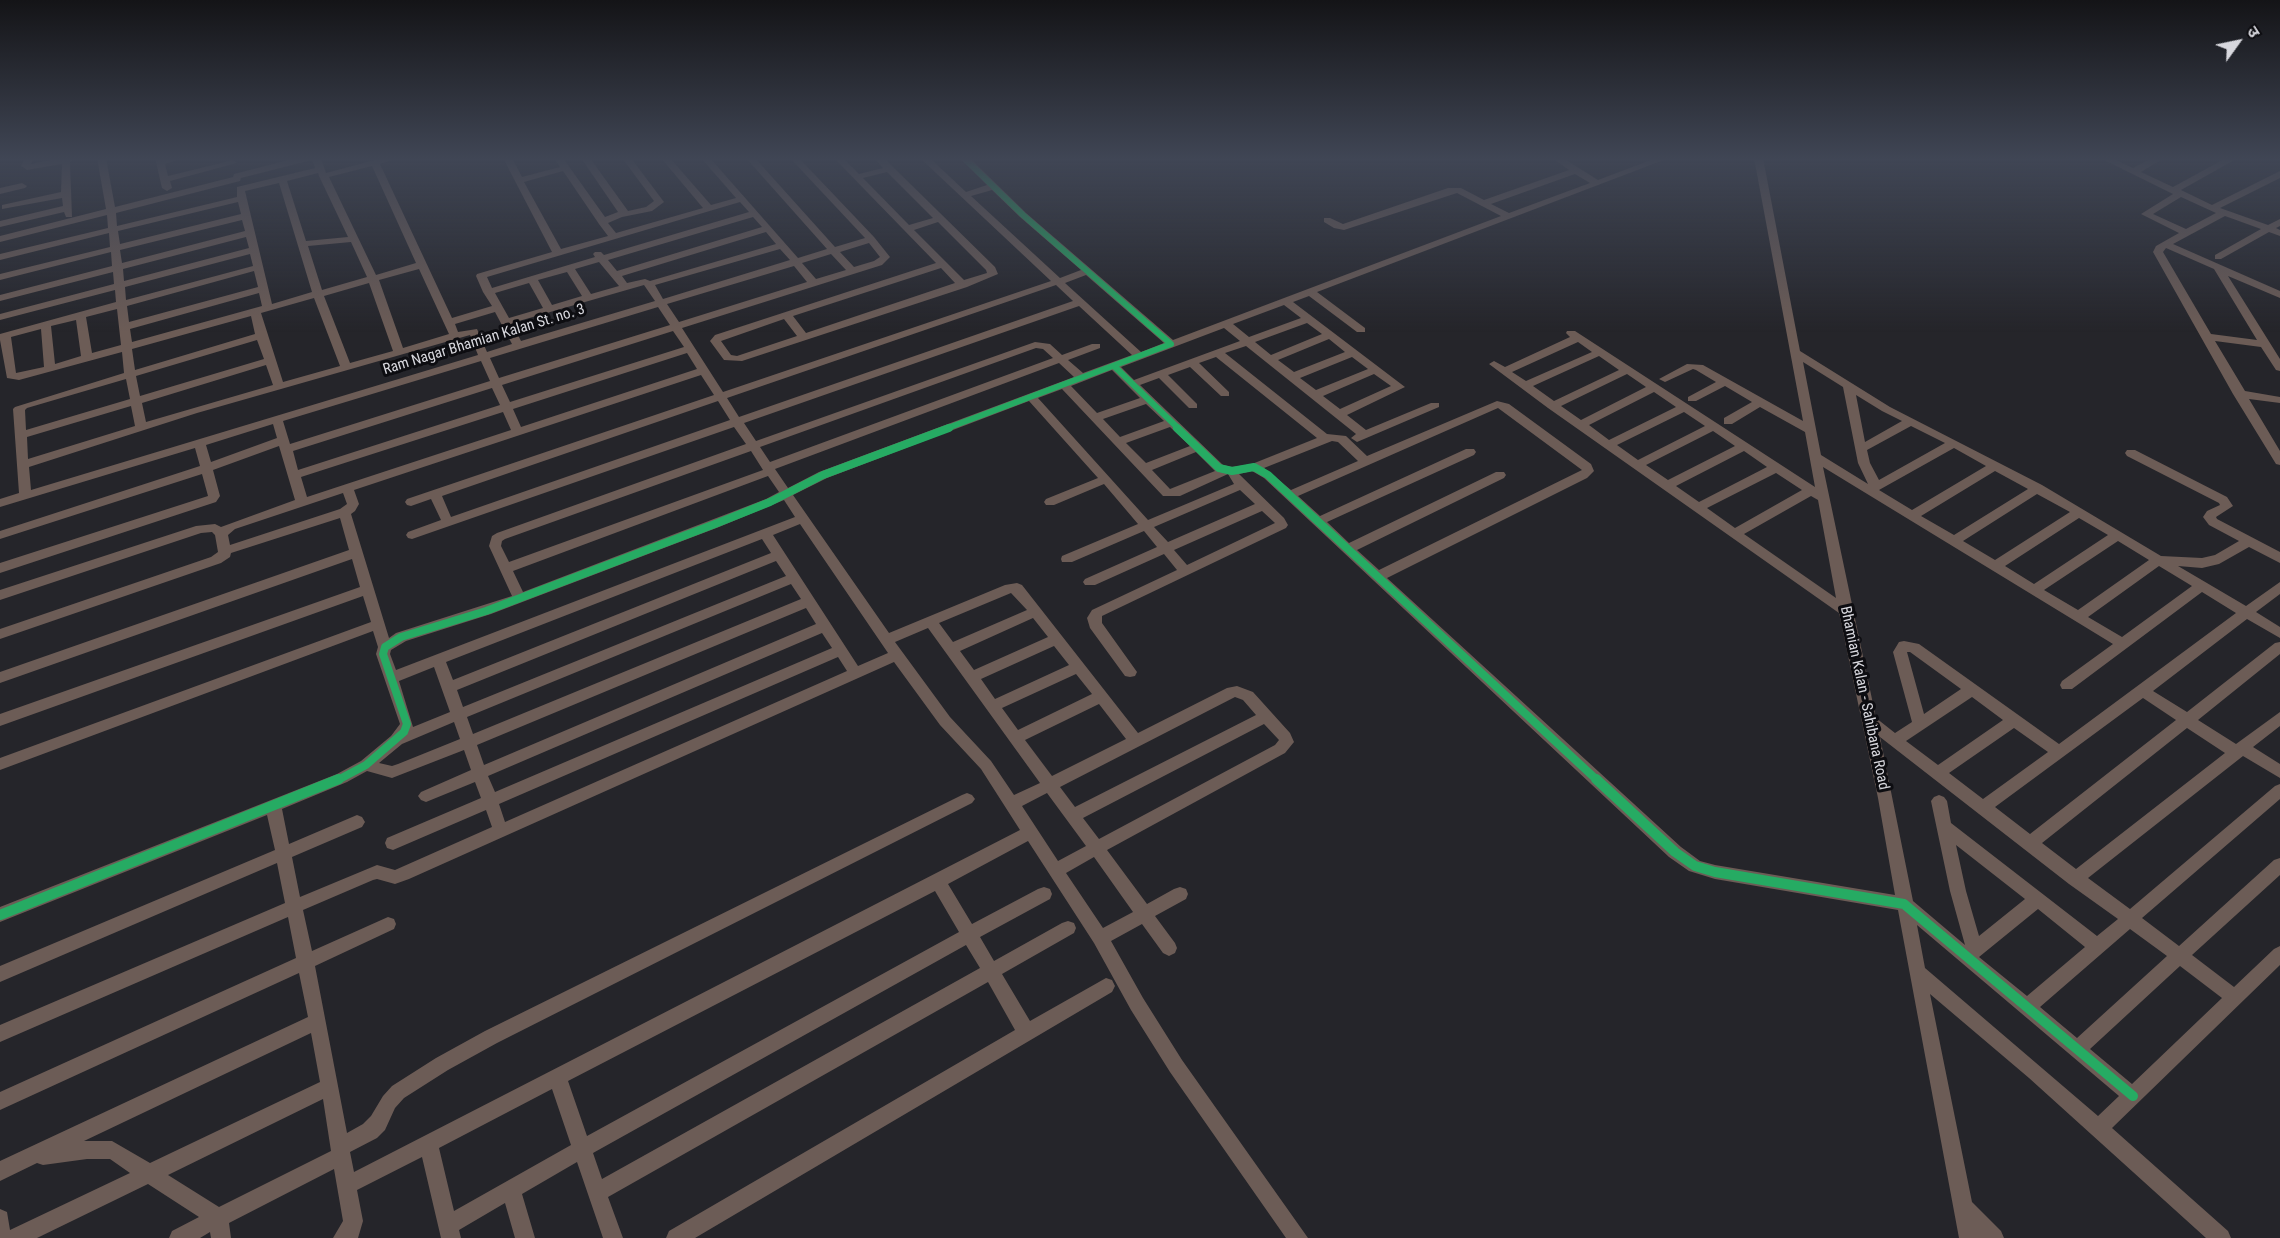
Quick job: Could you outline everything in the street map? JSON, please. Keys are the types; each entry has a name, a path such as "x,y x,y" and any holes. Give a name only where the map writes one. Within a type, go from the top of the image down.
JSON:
{"street":[{"path":"0,224 34,216"},
{"path":"70,216 72,222"},
{"path":"0,239 96,216"},
{"path":"111,216 129,374 141,427"},
{"path":"0,257 113,230 154,216"},
{"path":"0,278 246,216 268,308"},
{"path":"293,216 318,294 346,368"},
{"path":"343,216 372,279 399,353"},
{"path":"399,216 449,322 454,334 452,337"},
{"path":"538,216 557,252"},
{"path":"600,216 602,222 613,236"},
{"path":"602,222 622,216"},
{"path":"518,345 480,278 484,274 682,216"},
{"path":"488,292 746,216"},
{"path":"757,216 813,282"},
{"path":"802,216 852,271"},
{"path":"0,535 285,444 494,383 878,263 885,257 849,216"},
{"path":"897,216 963,285"},
{"path":"936,216 993,272 990,276 734,360 728,358 714,340 944,264"},
{"path":"986,216 1139,356"},
{"path":"1027,216 1171,344"},
{"path":"1327,220 1344,227 1377,216"},
{"path":"385,647 400,638 519,598 747,513 823,475 1512,216"},
{"name":"Bhamian Kalan - Sahibana Road","path":"1769,216 1815,457 1817,494 1886,798 1904,904 1969,1238"},
{"path":"2150,216 2186,233"},
{"path":"2219,216 2165,244 2159,248 2158,252 2280,461"},
{"path":"2235,216 2280,233"},
{"path":"909,228 939,219"},
{"path":"2218,262 2280,222"},
{"path":"615,275 768,228"},
{"path":"0,298 249,233"},
{"path":"301,244 354,239"},
{"name":"Ram Nagar Bhamian Kalan St. no. 3","path":"0,504 660,301 871,239"},
{"path":"589,243 624,287"},
{"path":"2165,244 2218,262 2280,295"},
{"path":"505,322 624,287 645,282 649,284 782,245"},
{"path":"0,317 254,250"},
{"path":"2218,262 2280,368"},
{"path":"259,267 3,337 13,377 87,359 422,265"},
{"path":"570,268 588,298"},
{"path":"411,502 1089,271"},
{"path":"533,280 549,310"},
{"path":"649,284 752,445 897,655 945,721 986,765 1100,939 1176,1066 1298,1238"},
{"path":"124,327 264,289"},
{"path":"1310,292 1361,330"},
{"path":"1285,301 1397,384 1397,389 1339,414"},
{"path":"412,535 1080,302"},
{"path":"449,322 498,308"},
{"path":"255,311 261,336 279,387"},
{"path":"81,315 87,359"},
{"path":"786,315 804,337"},
{"path":"1133,384 1308,319"},
{"path":"1226,324 1365,435"},
{"path":"46,325 50,369"},
{"path":"23,465 248,395 473,331 482,356 517,431"},
{"path":"1270,359 1330,335"},
{"path":"25,496 20,409 23,406 261,336"},
{"path":"1817,494 1713,427 1688,404 1654,388 1575,336 1499,368 1845,611"},
{"path":"2207,337 2265,344"},
{"path":"519,598 504,569 495,542 501,536 1035,345 1046,345 1082,378"},
{"path":"504,569 1096,346"},
{"path":"294,475 691,348"},
{"path":"1217,352 1325,439"},
{"path":"1292,377 1354,352"},
{"path":"1524,386 1600,352"},
{"path":"1796,353 1886,409 2038,488 2280,633"},
{"path":"21,435 269,361"},
{"path":"1191,362 1225,394"},
{"path":"1114,366 1219,468 1228,471 1282,525 1097,614 1095,624 1130,672"},
{"path":"1665,379 1695,366 1810,430"},
{"path":"1314,395 1376,369"},
{"path":"221,533 231,526 302,502 705,370"},
{"path":"1552,406 1627,370"},
{"path":"1161,374 1193,406"},
{"path":"248,395 274,375"},
{"path":"1608,445 1688,404 1724,382"},
{"path":"1064,385 1163,490 1171,494 1228,471 1254,467 1337,436 1366,462"},
{"path":"1848,385 1864,463 1873,488"},
{"path":"1580,425 1654,388"},
{"path":"2239,394 2280,400"},
{"path":"1031,397 1106,479 1185,572"},
{"path":"1095,418 1148,399"},
{"path":"1728,421 1760,402"},
{"path":"1290,495 1497,404 1505,406 1583,463 1588,471 1379,576"},
{"path":"1347,443 1435,405"},
{"path":"277,418 302,502"},
{"path":"1861,449 1911,421"},
{"path":"1118,442 1172,422"},
{"path":"1637,465 1713,427"},
{"path":"0,568 208,501 214,496 199,442"},
{"path":"1873,488 1954,443"},
{"path":"1143,469 1198,447"},
{"path":"1666,486 1743,447"},
{"path":"1319,521 1470,452"},
{"path":"2131,453 2223,500 2227,506 2209,517 2213,522 2280,558"},
{"path":"1815,457 1873,488 1912,516 2123,644"},
{"path":"1912,516 1996,465"},
{"path":"1254,467 1268,475 1349,548 1676,852 1695,866 1715,872 1904,904 1971,954 2027,1007 2133,1096"},
{"path":"1697,508 1775,468"},
{"path":"1349,548 1500,475"},
{"path":"1050,502 1106,479"},
{"path":"1066,559 1241,485"},
{"path":"224,551 344,512 351,508 352,504 346,488"},
{"path":"1954,541 2038,488"},
{"path":"435,494 448,523"},
{"path":"1734,534 1817,494"},
{"path":"1090,582 1263,505"},
{"path":"0,915 342,778 366,765 404,732 407,724 383,654 385,647 379,624 344,512"},
{"path":"1995,566 2079,512"},
{"path":"391,678 804,518"},
{"path":"0,595 200,529 215,528 221,533 223,557 0,634"},
{"path":"765,533 855,673"},
{"path":"2034,590 2118,536"},
{"path":"2078,617 2159,560 2202,563 2218,559 2249,541"},
{"path":"0,678 357,552"},
{"path":"450,687 778,555"},
{"path":"666,571 676,596"},
{"path":"396,740 793,578"},
{"path":"2067,685 2202,586"},
{"path":"887,640 1014,587 1136,741"},
{"path":"1982,808 2143,691 2280,587"},
{"path":"0,720 368,589"},
{"path":"366,765 392,772 809,601"},
{"path":"951,649 1035,612"},
{"path":"931,622 1169,948"},
{"path":"0,764 379,624"},
{"path":"426,796 825,627"},
{"path":"973,677 1056,639"},
{"path":"1920,724 1900,652 1904,646 1914,648 2059,752"},
{"path":"2029,844 2280,647"},
{"path":"393,843 841,650"},
{"path":"0,1034 370,874 377,872 395,877 403,874 897,655"},
{"path":"438,659 501,831"},
{"path":"994,706 1078,667"},
{"path":"1894,741 1971,690"},
{"path":"1012,804 1238,691 1248,696 1286,737 1285,746 1056,870"},
{"path":"2143,691 2187,720 2280,772"},
{"path":"1017,737 1101,696"},
{"path":"1074,815 1267,716"},
{"path":"2075,879 2280,718"},
{"path":"1937,773 2014,720"},
{"path":"1869,721 2235,998"},
{"path":"2027,1007 2280,790"},
{"path":"180,1238 340,1152 378,1123 389,1102 398,1092 442,1064 491,1037 967,799"},
{"path":"1939,801 1971,954"},
{"path":"273,804 318,1021 353,1221 351,1231 343,1238"},
{"path":"0,974 357,822"},
{"path":"1944,826 2097,945"},
{"path":"346,1186 558,1079 1031,832"},
{"path":"2077,1049 2280,865"},
{"path":"938,881 1027,1033"},
{"path":"429,1145 450,1232 511,1189 581,1148 1044,894"},
{"path":"1100,939 1180,894"},
{"path":"1971,954 2038,899"},
{"path":"0,1101 388,924"},
{"path":"597,1192 1068,928"},
{"path":"2098,1129 2280,954"},
{"path":"1917,972 2221,1238"},
{"path":"676,1238 1106,986"},
{"path":"0,1171 318,1021"},
{"path":"558,1079 613,1238"},
{"path":"16,1238 330,1086"},
{"path":"29,1158 87,1150 112,1150 218,1218 221,1238"},
{"path":"511,1189 525,1238"},
{"path":"1964,1208 1995,1238"},
{"path":"0,1219 1,1238"}],"cycle path":[{"path":"0,915 342,778 366,765 396,740 404,732 407,724 383,654 385,647 401,637 486,611 715,524 770,502 823,475 1171,344 1024,216"},
{"path":"1114,366 1219,468 1232,471 1254,467 1268,475 1675,852 1695,866 1715,872 1904,904 2133,1096"}]}
